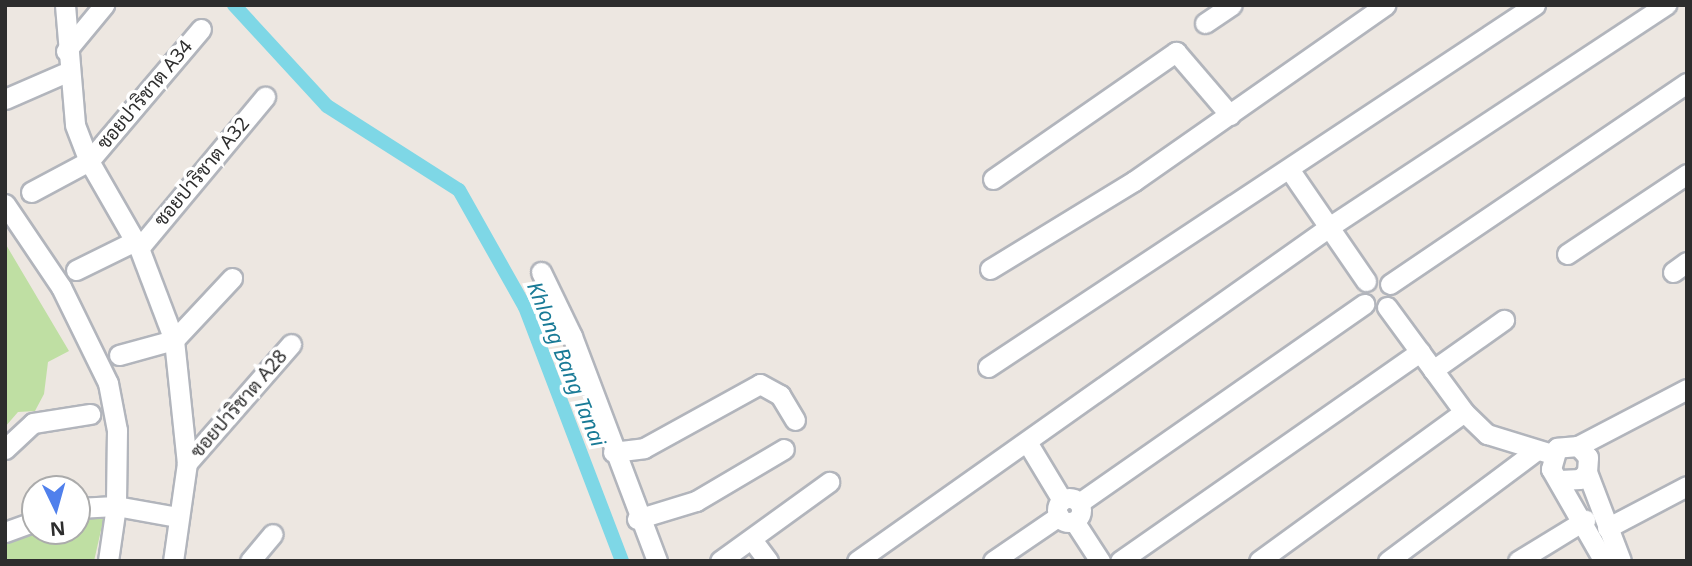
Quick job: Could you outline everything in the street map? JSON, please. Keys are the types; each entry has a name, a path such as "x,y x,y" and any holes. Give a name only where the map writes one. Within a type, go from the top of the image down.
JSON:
{"street":[{"path":"65,5 67,72 75,125 89,161 137,244 174,340 187,463 178,510 173,561"},
{"path":"66,51 104,5"},
{"path":"1205,23 1232,5"},
{"path":"990,269 1230,115 1385,5"},
{"path":"988,367 1535,5"},
{"path":"858,561 1329,227 1667,5"},
{"name":"ซอยปาริชาต A34","path":"89,161 201,29"},
{"path":"993,179 1176,52 1230,115"},
{"path":"5,99 67,72"},
{"path":"1390,284 1687,83"},
{"name":"ซอยปาริชาต A32","path":"137,244 265,97"},
{"path":"31,192 89,161"},
{"path":"1289,169 1366,281"},
{"path":"1567,254 1687,174"},
{"path":"5,204 72,307 107,383 117,430 117,501 108,561"},
{"path":"76,270 137,244"},
{"path":"541,272 572,336 637,519 657,561"},
{"path":"119,355 174,340 232,278"},
{"path":"1364,304 1360,292 1366,281 1378,278 1390,284"},
{"path":"1387,307 1392,300 1390,284"},
{"path":"993,561 1364,304 1387,307 1464,412 1487,434 1543,453 1585,520 1604,561"},
{"path":"1433,370 1504,320"},
{"name":"ซอยปาริชาต A28","path":"187,463 291,344"},
{"path":"1120,561 1420,352"},
{"path":"613,452 643,448 760,384 780,395 795,420"},
{"path":"1388,561 1543,453 1564,444 1578,446 1687,389"},
{"path":"1259,561 1464,412"},
{"path":"5,449 33,423 90,414"},
{"path":"1027,442 1100,561"},
{"path":"1578,446 1588,457 1587,472 1621,561"},
{"path":"637,519 696,501 785,449"},
{"path":"1560,480 1580,479 1587,472"},
{"path":"720,561 753,541 830,482"},
{"path":"1607,528 1687,486"},
{"path":"91,506 117,501 178,510"},
{"path":"1518,561 1585,520"},
{"path":"250,561 273,534"},
{"path":"753,541 768,561"}],"green space":[{"path":"5,243 69,351 48,362 44,394 35,411 18,412 5,427"},
{"path":"91,514 104,517 94,561 5,561 5,538 21,534 21,545 91,545"}],"waterway":[{"name":"Khlong Bang Tanai","path":"234,5 327,106 459,190 525,307 622,561"}]}
